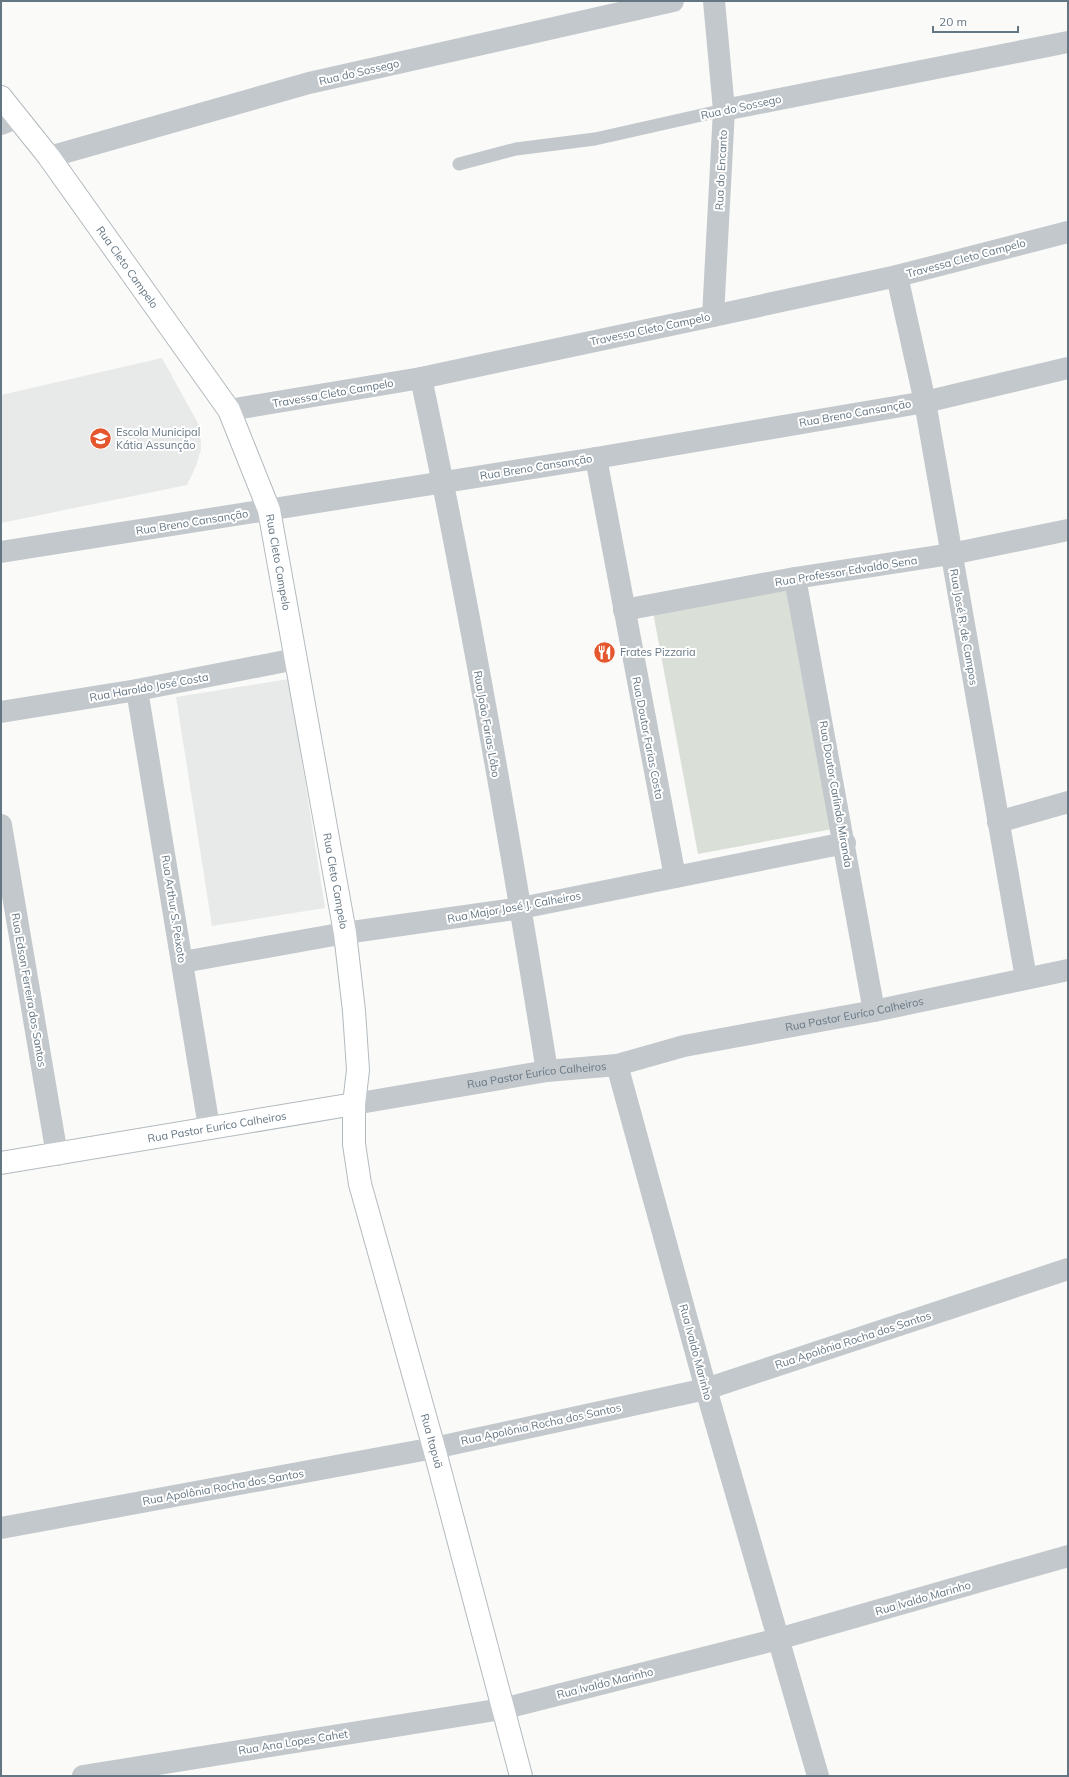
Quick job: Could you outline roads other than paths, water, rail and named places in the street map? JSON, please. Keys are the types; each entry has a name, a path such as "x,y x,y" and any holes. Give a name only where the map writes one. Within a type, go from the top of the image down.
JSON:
{"main road":[{"name":"Rua Cleto Campelo","path":"1,97 9,121 49,157 229,410 269,510 345,933 358,1062 354,1104"},
{"name":"Rua Pastor Euríco Calheiros","path":"1,1163 57,1155 209,1127 354,1104"},
{"name":"Rua Itapuã","path":"354,1104 354,1144 360,1184 434,1448 520,1776"}],"street":[{"name":"Rua do Sossego","path":"49,157 309,84 673,1"},
{"name":"Rua do Encanto","path":"713,316 724,110 714,1"},
{"name":"Rua do Sossego","path":"724,110 1068,42"},
{"name":"Travessa Cleto Campelo","path":"229,410 421,378 897,276 1068,232"},
{"name":"Rua José R. de Campos","path":"897,276 925,402 1026,978"},
{"name":"Rua Breno Cansanção","path":"1,552 596,458 925,402 1068,368"},
{"name":"Rua João Farias Lôbo","path":"421,378 444,482 521,908 547,1071"},
{"name":"Rua Doutor Farias Costa","path":"596,458 675,877"},
{"name":"Rua Professor Edvaldo Sena","path":"624,610 795,578 951,554 1068,530"},
{"name":"Rua Doutor Carlindo Miranda","path":"795,578 845,843 874,1011"},
{"name":"Rua Haroldo José Costa","path":"1,712 137,690 296,659"},
{"name":"Rua Arthur S. Peixoto","path":"137,690 209,1127"},
{"path":"998,822 1068,802"},
{"name":"Rua Edson Ferreira dos Santos","path":"1,826 57,1155"},
{"name":"Rua Major José J. Calheiros","path":"182,962 345,933 521,908 845,843"},
{"name":"Rua Pastor Euríco Calheiros","path":"354,1104 547,1071 617,1065 684,1046 874,1011 1068,970"},
{"name":"Rua Ivaldo Marinho","path":"617,1065 706,1389 818,1776"},
{"name":"Rua Apolônia Rocha dos Santos","path":"1,1528 434,1448 706,1389 1068,1270"},
{"name":"Rua Ivaldo Marinho","path":"502,1709 778,1639 1068,1556"},
{"name":"Rua Ana Lopes Cahet","path":"83,1776 502,1709"}],"lane":[{"name":"Rua do Sossego","path":"459,164 516,149 595,139 724,110"}],"place":[{"name":"Escola Municipal Kátia Assunção","path":"101,438"},
{"name":"Frates Pizzaria","path":"604,652"}]}
